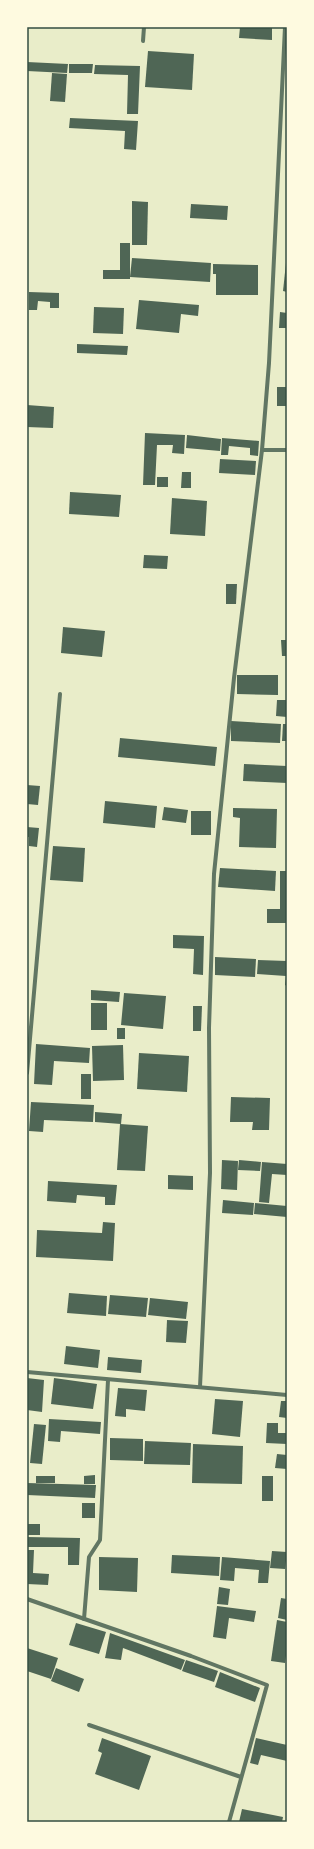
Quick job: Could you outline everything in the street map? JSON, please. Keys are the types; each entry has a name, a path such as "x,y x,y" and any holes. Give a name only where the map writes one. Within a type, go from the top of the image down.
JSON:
{"street":[{"path":"144,27 144,41"},
{"path":"200,1387 210,1173 209,1028 214,874 234,678 262,450 269,363 285,27"},
{"path":"262,450 287,450"},
{"path":"27,1073 60,694"},
{"path":"27,1372 287,1395"},
{"path":"84,1619 89,1557 100,1540 108,1380"},
{"path":"27,1599 191,1656 267,1685 229,1822"},
{"path":"89,1725 241,1777"}],"building":[{"path":"240,27 272,27 272,40 239,38"},
{"path":"148,51 194,54 192,90 145,87"},
{"path":"27,62 68,64 67,73 27,71"},
{"path":"69,64 93,64 92,73 69,73"},
{"path":"95,65 140,66 138,114 127,114 128,75 94,74"},
{"path":"52,73 67,74 65,102 50,101"},
{"path":"70,118 138,121 136,150 124,149 125,131 69,128"},
{"path":"132,201 148,202 147,245 132,245"},
{"path":"191,204 228,206 227,220 190,218"},
{"path":"120,243 130,243 130,279 103,279 103,270 120,270"},
{"path":"132,258 211,263 210,282 130,277"},
{"path":"287,263 287,292 283,291"},
{"path":"213,264 258,265 258,295 216,295 216,274 213,274"},
{"path":"29,292 59,293 59,308 50,308 50,302 38,301 37,310 29,310"},
{"path":"139,300 199,305 198,316 181,314 179,333 136,329"},
{"path":"94,307 124,308 123,334 93,333"},
{"path":"280,312 287,313 287,328 279,328"},
{"path":"77,344 128,346 127,355 77,353"},
{"path":"277,387 287,387 286,406 277,406"},
{"path":"27,405 54,407 53,428 27,427"},
{"path":"145,433 185,435 184,454 172,453 173,445 157,445 155,485 143,485"},
{"path":"187,435 221,439 220,451 186,448"},
{"path":"222,438 259,441 258,456 250,455 250,448 229,446 228,455 221,455"},
{"path":"220,459 256,461 255,475 219,473"},
{"path":"182,472 191,472 191,488 181,488"},
{"path":"157,477 168,477 168,487 157,487"},
{"path":"70,492 121,495 119,517 69,514"},
{"path":"172,498 207,501 205,536 170,534"},
{"path":"144,555 168,556 167,569 143,568"},
{"path":"226,584 237,584 236,604 226,604"},
{"path":"63,627 105,631 102,657 61,653"},
{"path":"281,640 287,640 287,656 282,656"},
{"path":"237,675 278,675 278,695 237,694"},
{"path":"277,700 287,700 287,717 276,716"},
{"path":"231,721 281,724 280,743 231,741"},
{"path":"283,724 287,724 287,741 282,741"},
{"path":"120,738 217,747 215,766 118,757"},
{"path":"244,764 287,766 287,783 243,781"},
{"path":"27,785 40,786 38,805 27,804"},
{"path":"105,801 157,806 155,828 103,823"},
{"path":"164,807 188,810 186,823 162,820"},
{"path":"233,808 277,809 276,848 239,847 240,818 233,817"},
{"path":"191,811 211,811 211,835 191,835"},
{"path":"27,827 39,828 37,847 29,846"},
{"path":"53,846 85,848 83,882 50,880"},
{"path":"220,868 276,871 275,891 218,887"},
{"path":"280,871 287,871 287,923 267,923 267,909 280,909"},
{"path":"173,935 204,936 203,975 193,974 194,949 173,948"},
{"path":"215,957 256,959 255,977 215,975"},
{"path":"258,960 287,961 287,986 285,985 286,976 257,974"},
{"path":"91,990 120,992 119,1002 91,1000"},
{"path":"124,993 166,996 163,1029 121,1025"},
{"path":"91,1003 107,1003 107,1030 91,1030"},
{"path":"193,1006 202,1006 201,1031 193,1031"},
{"path":"117,1028 125,1028 125,1039 117,1039"},
{"path":"36,1044 90,1048 89,1063 54,1061 52,1085 34,1084"},
{"path":"123,1045 124,1080 93,1081 92,1046"},
{"path":"139,1053 189,1056 187,1092 137,1089"},
{"path":"81,1074 91,1074 91,1099 81,1099"},
{"path":"231,1097 270,1098 269,1130 252,1130 253,1122 230,1122"},
{"path":"31,1102 94,1105 93,1122 44,1120 43,1132 29,1131"},
{"path":"95,1112 122,1114 121,1124 95,1122"},
{"path":"120,1124 148,1126 145,1171 117,1170"},
{"path":"222,1160 238,1161 237,1190 221,1189"},
{"path":"239,1160 261,1162 260,1171 238,1170"},
{"path":"262,1162 287,1164 287,1175 272,1174 269,1203 259,1202"},
{"path":"168,1175 193,1176 193,1190 168,1189"},
{"path":"48,1181 117,1185 115,1205 105,1205 105,1197 77,1195 76,1203 47,1201"},
{"path":"223,1200 254,1203 253,1215 222,1213"},
{"path":"255,1203 287,1206 287,1217 254,1214"},
{"path":"103,1222 115,1223 113,1261 36,1257 37,1230 102,1233"},
{"path":"69,1293 107,1296 106,1316 67,1313"},
{"path":"110,1295 148,1298 146,1317 108,1314"},
{"path":"150,1298 188,1302 186,1319 148,1315"},
{"path":"167,1320 188,1321 186,1343 166,1342"},
{"path":"66,1346 100,1350 98,1368 64,1364"},
{"path":"108,1357 142,1360 141,1373 107,1370"},
{"path":"27,1378 44,1380 42,1412 27,1410"},
{"path":"54,1378 97,1384 93,1409 51,1404"},
{"path":"118,1388 147,1390 145,1411 126,1409 126,1417 115,1416"},
{"path":"215,1399 243,1401 240,1437 212,1434"},
{"path":"281,1401 287,1401 287,1418 279,1417"},
{"path":"49,1419 101,1422 100,1434 61,1431 60,1442 48,1441"},
{"path":"267,1423 278,1423 278,1433 287,1433 287,1444 266,1443"},
{"path":"34,1424 46,1425 42,1464 30,1463"},
{"path":"110,1438 143,1439 143,1461 110,1460"},
{"path":"145,1441 191,1443 190,1465 144,1464"},
{"path":"193,1444 243,1446 242,1484 192,1483"},
{"path":"277,1454 287,1455 287,1469 275,1468"},
{"path":"95,1475 95,1484 84,1484 84,1476"},
{"path":"36,1476 55,1476 55,1483 36,1483"},
{"path":"262,1476 273,1476 273,1501 262,1501"},
{"path":"27,1483 96,1485 95,1498 27,1495"},
{"path":"82,1503 95,1503 95,1518 82,1518"},
{"path":"27,1524 40,1524 40,1535 27,1535"},
{"path":"27,1537 80,1538 79,1565 68,1565 68,1547 27,1547"},
{"path":"27,1550 34,1550 33,1573 49,1574 48,1585 27,1584"},
{"path":"272,1551 287,1552 285,1569 270,1568"},
{"path":"172,1555 220,1557 219,1576 171,1573"},
{"path":"99,1557 138,1558 137,1592 99,1590"},
{"path":"222,1557 270,1561 268,1583 258,1583 259,1570 235,1568 234,1581 220,1580"},
{"path":"219,1587 230,1589 228,1605 217,1604"},
{"path":"281,1598 287,1599 287,1620 278,1618"},
{"path":"217,1606 256,1611 254,1622 229,1618 226,1639 213,1637"},
{"path":"277,1620 287,1622 287,1648 285,1663 271,1661"},
{"path":"76,1623 106,1632 99,1654 69,1645"},
{"path":"110,1633 185,1660 181,1670 123,1648 121,1660 105,1658"},
{"path":"27,1648 58,1658 51,1679 27,1671"},
{"path":"186,1660 218,1671 214,1682 182,1671"},
{"path":"56,1668 84,1679 79,1692 51,1681"},
{"path":"220,1672 260,1688 255,1702 215,1687"},
{"path":"102,1738 151,1756 139,1790 95,1774 102,1753 98,1751"},
{"path":"256,1738 287,1745 287,1761 261,1755 258,1765 250,1763"},
{"path":"242,1809 283,1817 282,1822 239,1822"}]}
